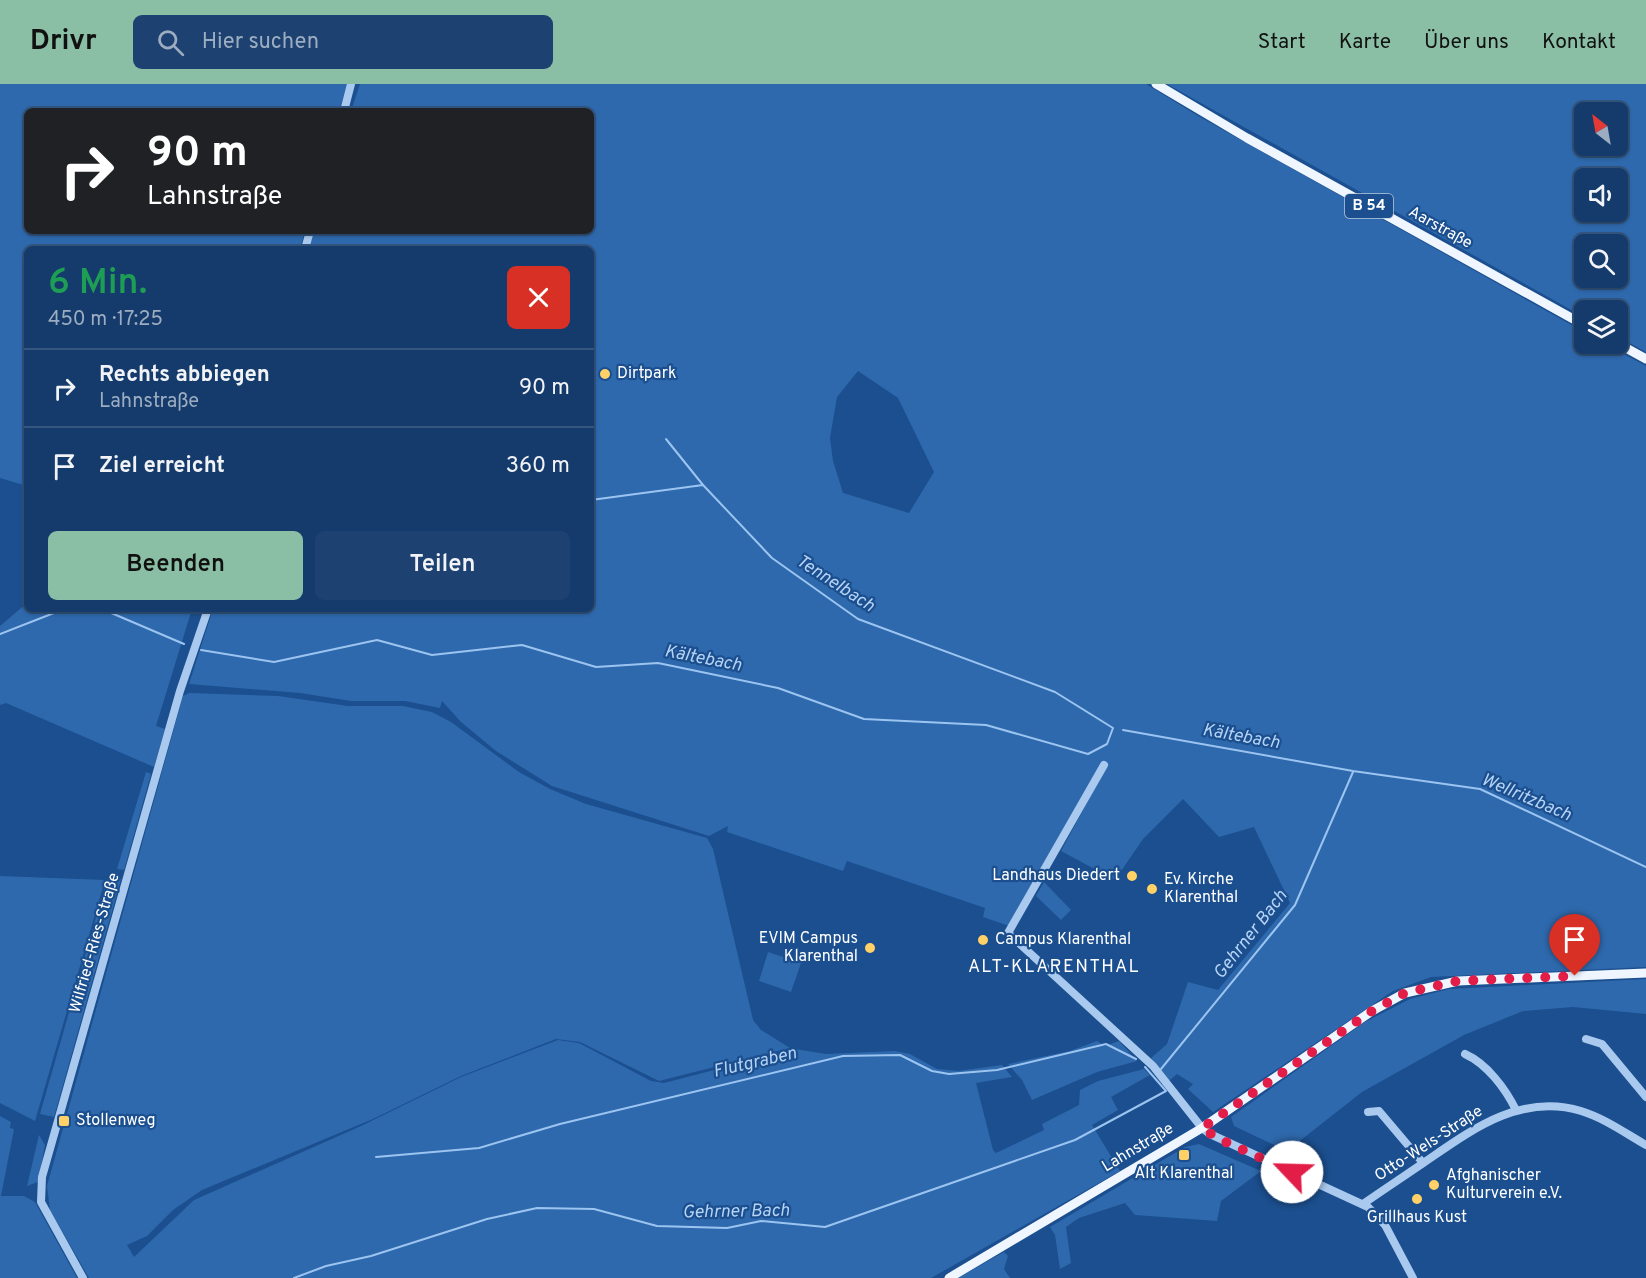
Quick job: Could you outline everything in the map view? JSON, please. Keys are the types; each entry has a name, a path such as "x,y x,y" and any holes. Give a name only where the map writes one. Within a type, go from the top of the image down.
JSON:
{"main road":[{"name":"Aarstraße","path":"1156,84 1247,138 1574,319"},
{"path":"1628,349 1646,359"},
{"name":"Lahnstraße","path":"949,1278 1202,1128 1372,1011 1414,990 1458,981 1646,973"}],"street":[{"path":"345,108 351,84"},
{"name":"Wilfried-Ries-Straße","path":"83,1278 41,1202 42,1177 180,691 207,612"},
{"path":"1104,765 1008,933 1153,1066 1202,1128 1231,1145 1363,1203 1374,1211 1385,1225 1413,1278"},
{"path":"1586,1039 1602,1044 1646,1097"},
{"path":"1465,1054 1479,1060 1509,1096 1516,1110"},
{"name":"Otto-Wels-Straße","path":"1363,1203 1480,1125 1516,1110 1548,1106 1580,1111 1600,1119 1646,1145"},
{"path":"1368,1112 1378,1112 1423,1163"}],"shaded area":[{"path":"0,84 347,84 340,108 24,108 24,234 304,234 301,246 24,246 24,485 0,478"},
{"path":"360,84 1146,84 1200,117 1574,326 1574,354 1624,354 1646,366 1646,967 1431,977 1393,991 1213,1112 1188,1089 1193,1084 1177,1074 1169,1081 1151,1058 1167,1044 1188,982 1218,990 1290,903 1254,827 1219,837 1183,799 1143,839 1115,880 1061,851 1107,766 1009,926 983,917 985,908 847,861 843,871 727,832 728,826 709,836 552,786 496,751 461,722 442,701 440,708 405,701 351,701 300,693 189,684 212,612 594,612 594,246 309,246 313,234 594,234 594,108 352,108","holes":["858,371 898,398 934,472 909,513 843,493 833,461 830,438 837,397"]},
{"path":"1167,84 1646,84 1646,352 1628,342 1628,300 1574,300 1574,311"},
{"path":"24,606 24,612 191,612 156,726 165,729 154,767 6,703 0,705 0,626"},
{"path":"189,693 278,696 348,706 403,706 432,712 451,722 519,772 550,789 586,804 707,838 713,849 753,1020 761,1030 790,1048 659,1081 580,1042 556,1039 461,1076 373,1119 202,1190 173,1210 147,1236 127,1245 134,1257 194,1200 361,1126 461,1077 558,1040 579,1043 651,1081 664,1083 795,1049 826,1054 895,1051 910,1054 937,1069 958,1071 1002,1065 1012,1077 976,1083 993,1150 996,1153 1044,1130 1042,1124 1079,1105 1080,1090 1098,1081 1144,1069 1150,1075 1111,1097 1118,1110 1092,1125 1120,1171 931,1278 89,1278 50,1210 47,1186 183,696"},
{"path":"146,772 151,774 124,870 117,869"},
{"path":"0,876 105,880 35,1121 0,1103"},
{"path":"107,879 121,879 54,1117 40,1114"},
{"path":"1044,882 1071,910 1061,920 1036,896"},
{"path":"768,952 801,963 791,992 759,981"},
{"path":"1646,979 1646,1014 1573,1007 1523,1011 1464,1035 1362,1092 1287,1151 1234,1126 1231,1117 1365,1022 1410,999 1449,989"},
{"path":"1097,1041 1105,1046 1119,1041 1137,1061 1097,1072 1032,1100 1022,1080 1008,1064 1070,1051"},
{"path":"0,1116 11,1122 10,1128 14,1129 1,1196 24,1196 35,1202 77,1278 0,1278"},
{"path":"39,1135 45,1145 38,1182 27,1186"},
{"path":"1199,1144 1261,1171 1221,1201 1217,1221 1135,1215 1125,1203 1079,1218 1066,1227 1071,1263 1060,1269 1055,1235 1050,1227 1185,1147"},
{"path":"1004,1252 1008,1256 1004,1269 1010,1278 958,1278"}],"waterway":[{"path":"666,439 703,485"},
{"name":"Kältebach","path":"201,650 274,662 377,640 432,655 522,645 596,667 658,663 778,688 864,719 986,725 1088,754 1107,744 1113,728 1055,692 858,619 772,558 703,485 594,500"},
{"name":"Kältebach","path":"0,634 56,612"},
{"name":"Kältebach","path":"109,612 184,644"},
{"name":"Wellritzbach","path":"1123,730 1353,771 1480,789 1646,867"},
{"name":"Gehrner Bach","path":"1161,1069 1295,905 1353,772"},
{"name":"Flutgraben","path":"376,1157 479,1148 560,1124 843,1056 900,1055 932,1071 949,1074 997,1070 1106,1044 1136,1059"},
{"name":"Gehrner Bach","path":"294,1278 326,1266 371,1256 487,1219 537,1208 594,1209 657,1226 727,1228 761,1221 825,1227 1075,1140 1166,1091 1145,1067"}],"place":[{"name":"Dirtpark","path":"605,374"},
{"name":"Landhaus Diedert","path":"1132,876"},
{"name":"Ev. Kirche Klarenthal","path":"1152,889"},
{"name":"Campus Klarenthal","path":"983,940"},
{"name":"EVIM Campus Klarenthal","path":"870,948"},
{"name":"Stollenweg","path":"64,1121"},
{"name":"Alt Klarenthal","path":"1184,1155"},
{"name":"Afghanischer Kulturverein e.V.","path":"1434,1185"},
{"name":"Grillhaus Kust","path":"1417,1199"}],"district":[{"name":"ALT-KLARENTHAL","path":"1054,967"}],"route":[{"path":"1292,1172 1219,1139 1202,1128 1372,1011 1405,993 1447,982 1575,976"}],"water label":[{"name":"Tennelbach","path":"835,584"}]}
